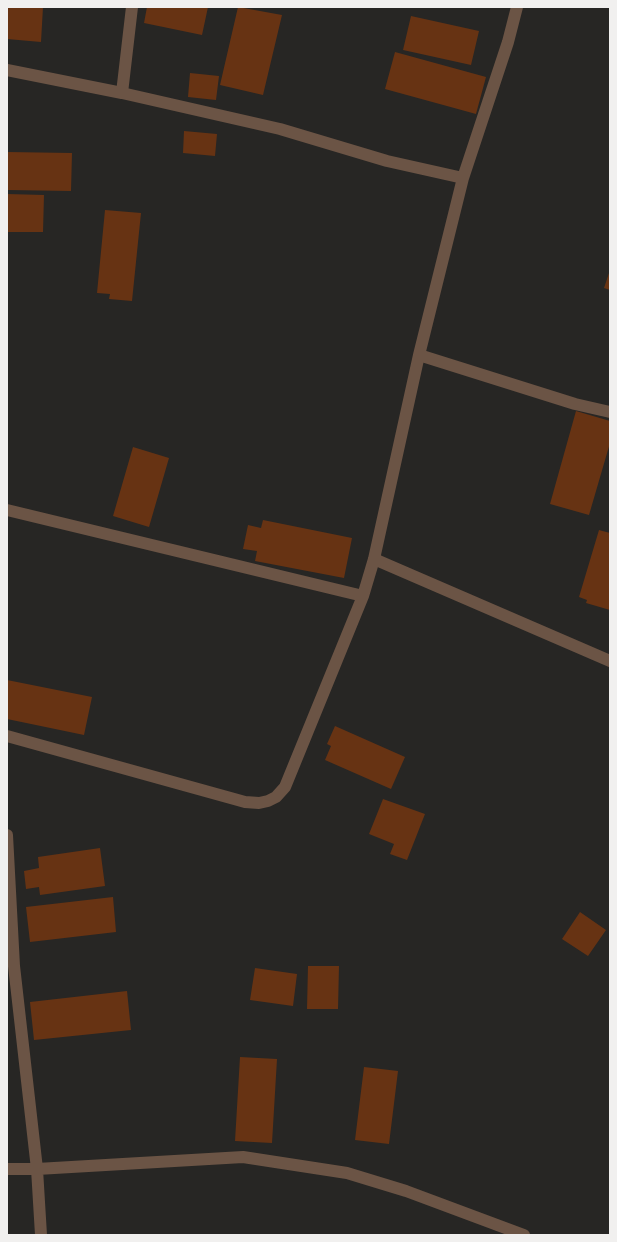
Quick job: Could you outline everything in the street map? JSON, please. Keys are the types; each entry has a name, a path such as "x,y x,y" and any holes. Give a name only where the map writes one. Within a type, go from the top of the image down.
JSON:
{"street":[{"path":"122,93 132,7"},
{"path":"7,736 245,802 259,803 268,801 276,797 285,787 363,596 374,559 419,355 463,178 508,42 517,7"},
{"path":"7,70 122,93 280,129 387,161 463,178"},
{"path":"419,355 575,404 610,412"},
{"path":"7,510 363,596"},
{"path":"374,559 610,661"},
{"path":"7,838 14,966 37,1169 40,1235"},
{"path":"7,1169 37,1169 243,1157 347,1173 406,1191 524,1235"}],"building":[{"path":"7,7 43,7 41,42 7,39"},
{"path":"147,7 208,7 202,35 144,23"},
{"path":"238,7 282,15 263,95 220,85"},
{"path":"411,16 479,31 471,65 403,50"},
{"path":"395,52 486,77 476,114 385,89"},
{"path":"190,73 219,76 216,100 188,97"},
{"path":"184,131 217,134 215,156 183,153"},
{"path":"7,152 72,153 71,191 7,190"},
{"path":"7,194 44,195 43,232 7,232"},
{"path":"105,210 141,213 132,301 109,299 110,294 97,293"},
{"path":"610,270 610,290 604,288"},
{"path":"576,411 610,421 610,443 589,515 550,504"},
{"path":"133,447 169,458 149,527 113,516"},
{"path":"263,520 352,538 344,578 255,561 257,551 243,549 248,525 261,528"},
{"path":"599,530 610,533 610,610 586,603 587,600 579,597"},
{"path":"7,680 92,697 84,735 7,719"},
{"path":"335,726 405,757 391,789 325,760 331,746 327,744"},
{"path":"383,799 425,814 407,860 390,854 394,844 369,834"},
{"path":"100,848 105,886 40,895 39,887 26,889 24,871 39,868 38,857"},
{"path":"113,897 116,932 30,942 26,907"},
{"path":"580,912 606,930 588,956 562,939"},
{"path":"308,966 339,966 338,1009 307,1009"},
{"path":"255,968 297,974 293,1006 250,1000"},
{"path":"127,991 131,1030 34,1040 30,1002"},
{"path":"240,1057 277,1059 272,1143 235,1141"},
{"path":"364,1067 398,1071 389,1144 355,1140"}]}
